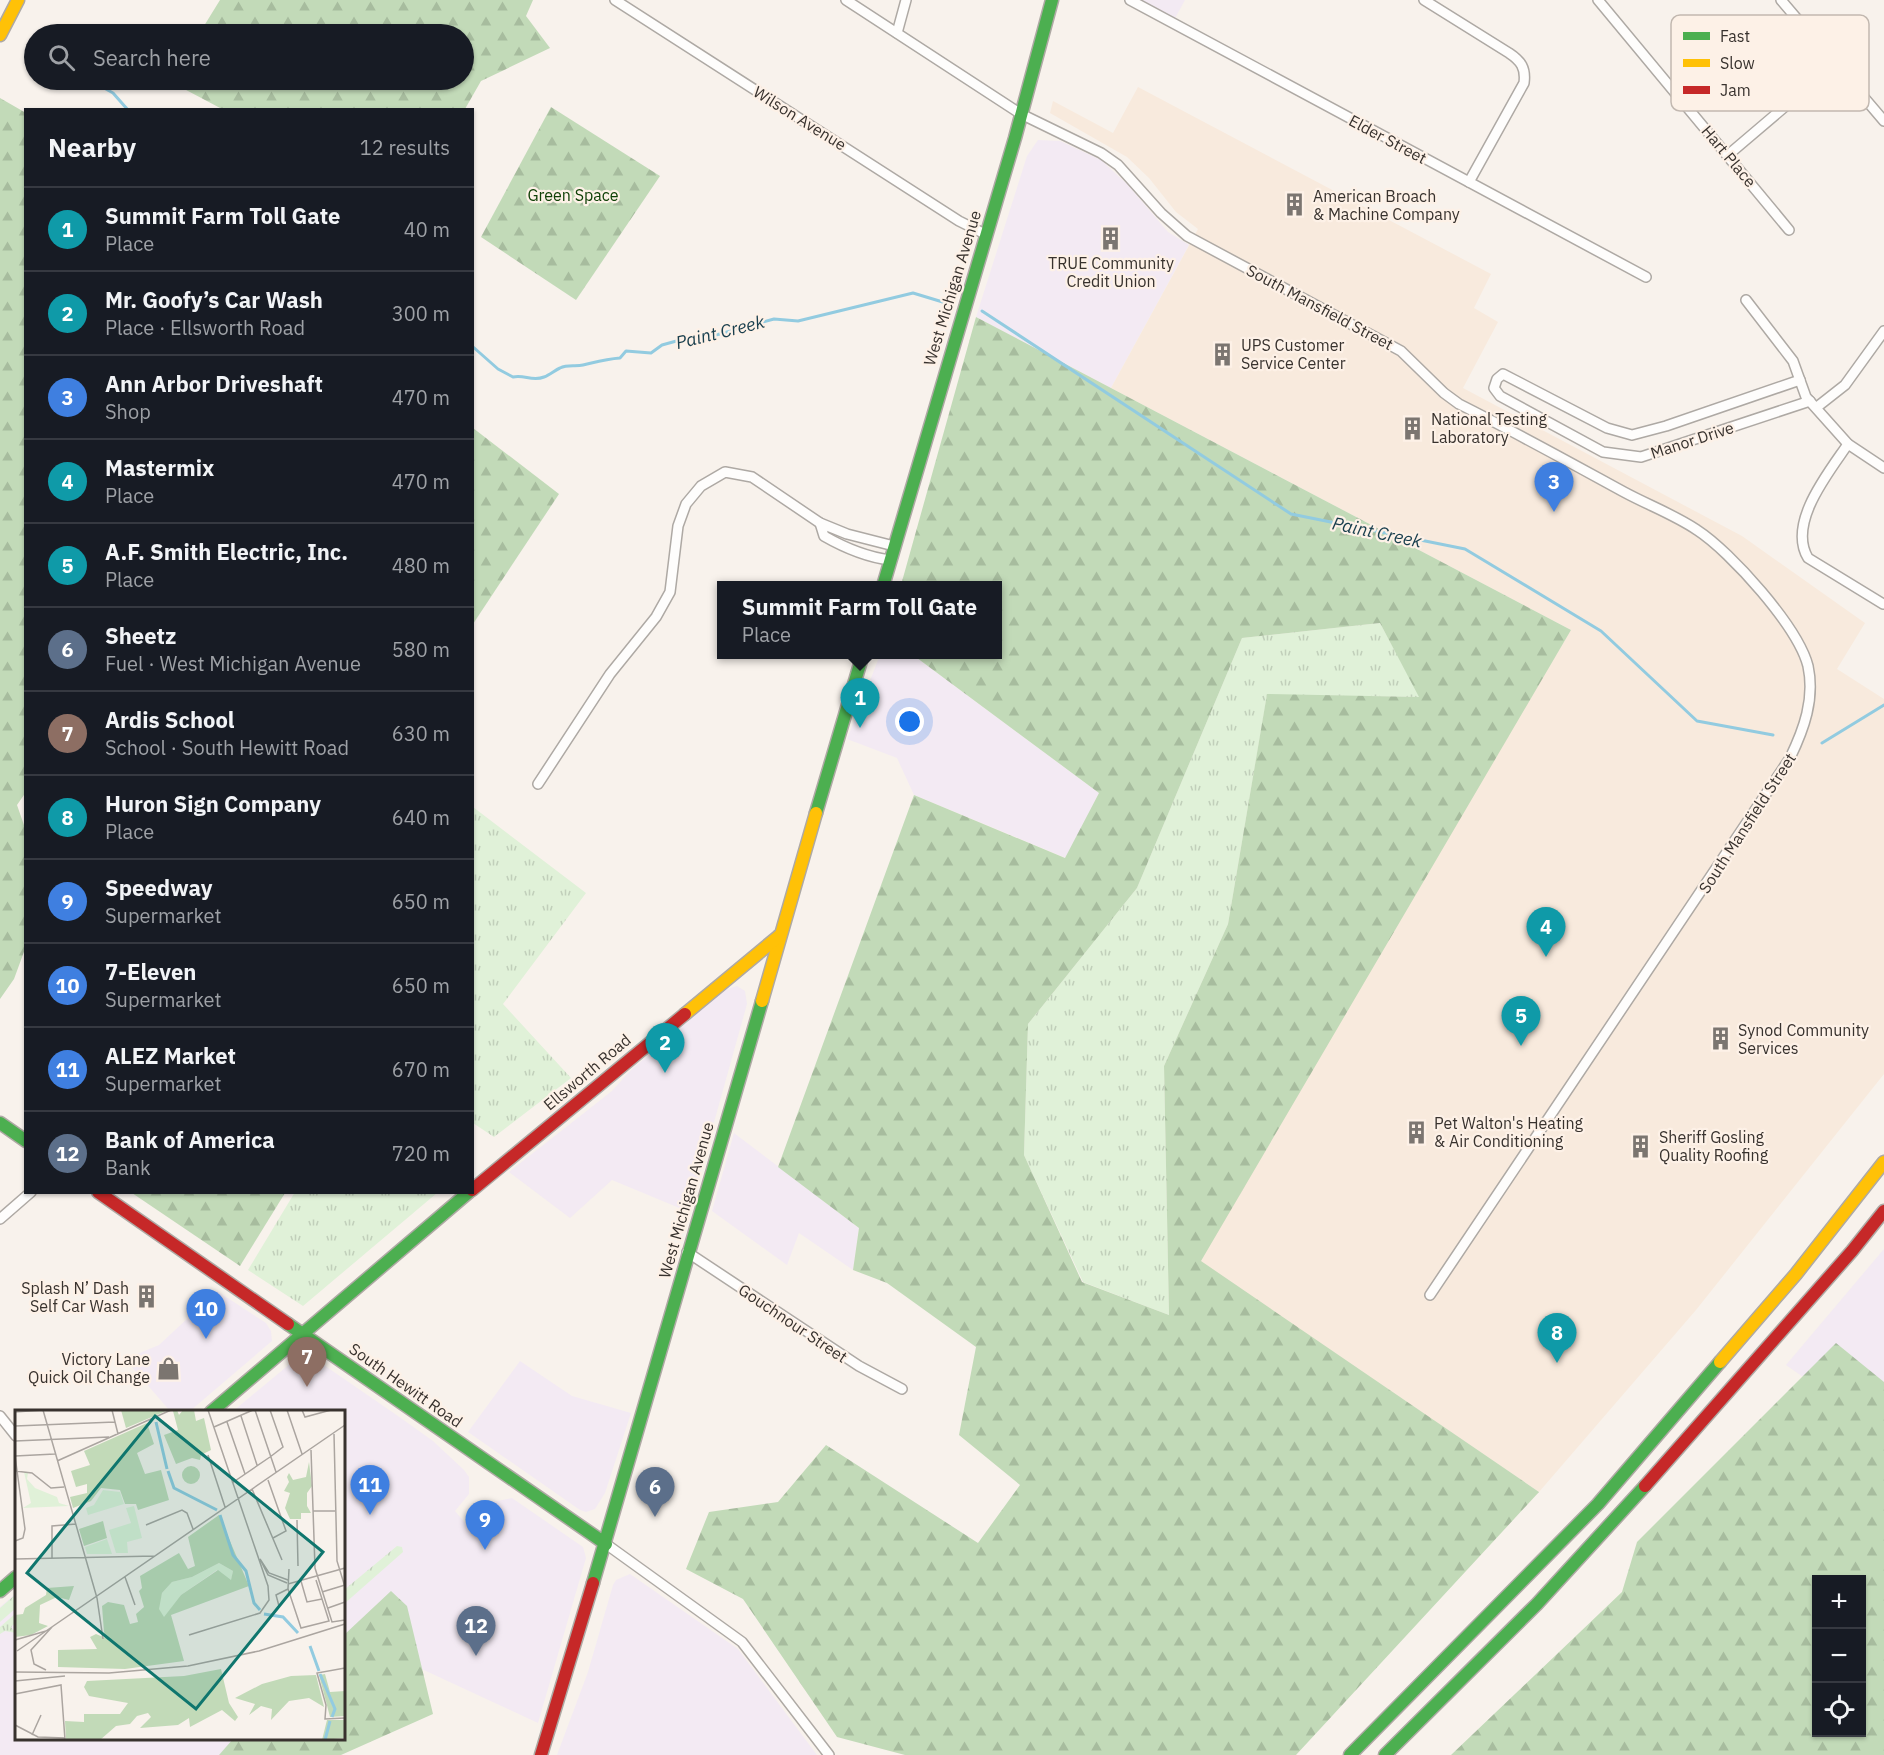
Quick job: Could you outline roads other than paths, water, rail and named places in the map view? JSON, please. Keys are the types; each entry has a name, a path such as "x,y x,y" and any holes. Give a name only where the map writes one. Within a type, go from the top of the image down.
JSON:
{"main road":[{"path":"0,35 18,0"},
{"name":"West Michigan Avenue","path":"884,581 1021,114 1052,0"},
{"name":"West Michigan Avenue","path":"541,1755 606,1544 687,1252 861,659"},
{"name":"Ellsworth Road","path":"474,1189 779,936"},
{"path":"0,1124 24,1140"},
{"path":"1350,1755 1508,1598 1598,1504 1796,1274 1884,1162"},
{"name":"South Hewitt Road","path":"101,1194 606,1544"},
{"name":"Ellsworth Road","path":"213,1410 467,1194"},
{"path":"1385,1755 1537,1604 1681,1446 1852,1251 1884,1211"},
{"path":"0,1591 15,1578"}],"street":[{"name":"Wilson Avenue","path":"615,0 959,221 985,234"},
{"name":"South Mansfield Street","path":"846,0 1021,114 1118,165 1161,213 1187,236 1401,351 1444,393 1459,404 1697,530 1720,549 1785,618 1797,637 1808,667 1810,698 1804,728 1790,759 1430,1295"},
{"path":"897,33 906,0"},
{"name":"Elder Street","path":"1130,0 1646,277"},
{"path":"1424,0 1518,59 1525,74 1524,83 1469,182"},
{"name":"Hart Place","path":"1598,0 1671,87"},
{"path":"1781,0 1794,15"},
{"path":"1869,104 1884,121"},
{"name":"Hart Place","path":"1691,111 1789,230"},
{"path":"1728,155 1780,111"},
{"path":"1746,300 1793,361 1800,380 1814,404 1848,444 1884,468"},
{"name":"Manor Drive","path":"1800,380 1666,426 1632,435 1607,428 1503,374 1497,379 1494,388 1500,396 1603,452 1641,457 1814,404 1845,385 1884,331"},
{"path":"1848,444 1815,491 1803,532 1802,548 1808,558 1883,604"},
{"path":"538,784 610,674 656,617 670,592 678,526 686,504 702,486 725,472 752,477 820,523 847,534 894,546"},
{"path":"820,523 824,536 843,547 875,558 890,560"},
{"path":"0,1219 29,1194"},
{"name":"Gouchnour Street","path":"687,1252 859,1366 902,1389"},
{"path":"0,1416 15,1435"},
{"path":"606,1544 742,1642 829,1755"}],"waterway":[{"name":"Paint Creek","path":"108,90 126,108"},
{"name":"Paint Creek","path":"474,348 498,369 513,377 536,379 563,367 620,358 626,351 651,353 662,345 680,340 698,340 774,319 798,321 913,293 946,303"},
{"name":"Paint Creek","path":"982,311 1291,514 1465,549 1601,631 1697,721 1773,735"},
{"name":"Paint Creek","path":"1822,743 1884,705"}],"place":[{"name":"American Broach & Machine Company","path":"1295,205"},
{"name":"TRUE Community Credit Union","path":"1111,238"},
{"name":"UPS Customer Service Center","path":"1223,354"},
{"name":"National Testing Laboratory","path":"1413,428"},
{"name":"Ann Arbor Driveshaft","path":"1554,512"},
{"name":"Summit Farm Toll Gate","path":"860,728"},
{"name":"Mastermix","path":"1546,957"},
{"name":"Synod Community Services","path":"1720,1039"},
{"name":"A.F. Smith Electric, Inc.","path":"1521,1046"},
{"name":"Mr. Goofy’s Car Wash","path":"665,1073"},
{"name":"Pet Walton's Heating & Air Conditioning","path":"1416,1132"},
{"name":"Sheriff Gosling Quality Roofing","path":"1641,1146"},
{"name":"Splash N’ Dash Self Car Wash","path":"147,1297"},
{"name":"7-Eleven","path":"206,1339"},
{"name":"Huron Sign Company","path":"1557,1363"},
{"name":"Victory Lane Quick Oil Change","path":"168,1368"},
{"name":"Ardis School","path":"307,1387"},
{"name":"ALEZ Market","path":"370,1515"},
{"name":"Sheetz","path":"655,1517"},
{"name":"Speedway","path":"485,1550"},
{"name":"Bank of America","path":"476,1656"}],"park label":[{"name":"Green Space","path":"573,195"}]}
